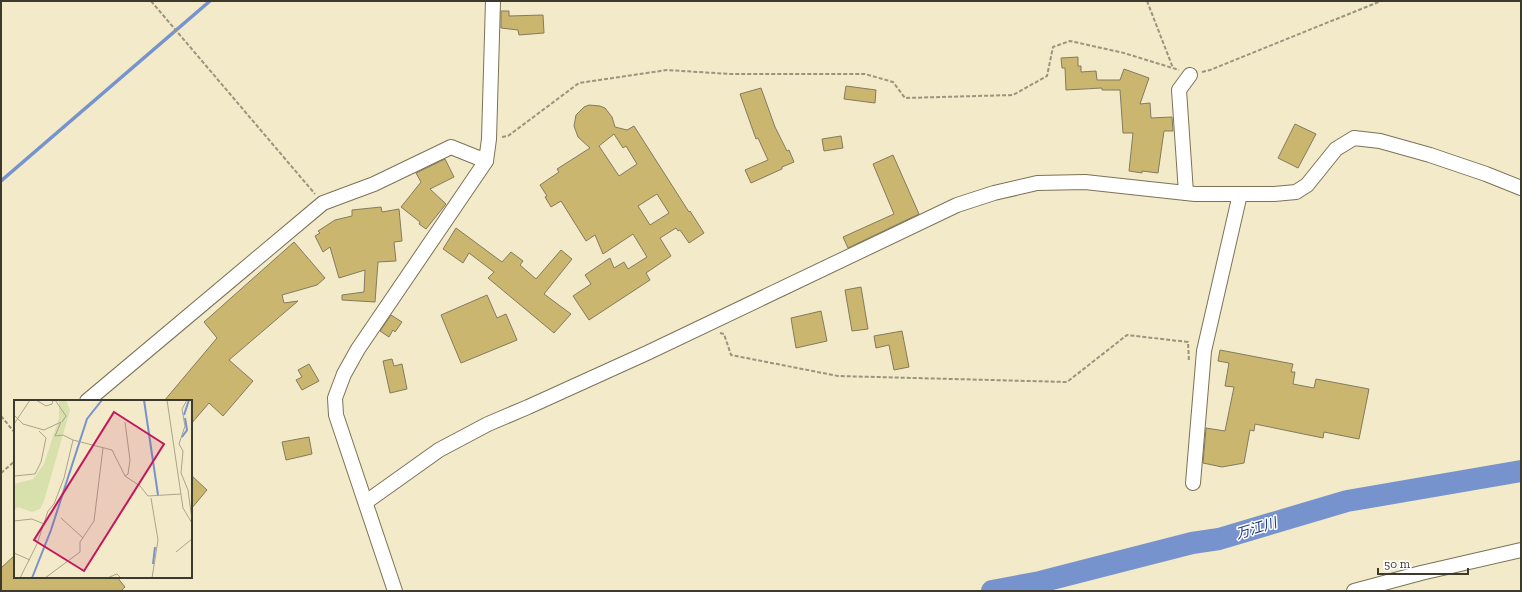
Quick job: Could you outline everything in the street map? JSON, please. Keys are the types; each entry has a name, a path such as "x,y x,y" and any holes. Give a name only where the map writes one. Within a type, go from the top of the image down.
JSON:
{"street":[{"path":"395,591 336,415 336,398 344,374 358,349 486,161 489,139 493,1"},
{"path":"1186,193 1179,90 1190,75"},
{"path":"366,502 439,450 488,424 654,350 958,205 994,193 1037,183 1085,182 1186,193 1274,194 1296,192 1307,185 1336,149 1354,138 1380,141 1430,155 1486,174 1521,188"},
{"path":"88,400 323,204 374,184 451,147 486,161"},
{"path":"1193,483 1204,351 1240,194"},
{"path":"1354,591 1421,573 1521,550"}],"path":[{"path":"151,1 323,204"},
{"path":"1147,1 1173,68"},
{"path":"489,139 508,136 580,83 667,70 731,74 866,74 893,82 905,98 1013,95 1047,76 1053,47 1070,41 1124,53 1173,68 1190,75 1210,70 1381,1"},
{"path":"714,333 724,334 731,355 838,376 1067,382 1127,335 1188,342 1189,364"},
{"path":"1,416 14,432"},
{"path":"1,473 14,462"}],"building":[{"path":"501,11 509,11 509,16 543,15 544,33 519,35 518,30 501,28"},
{"path":"1078,57 1078,66 1081,66 1081,72 1096,71 1097,80 1120,80 1124,69 1149,78 1140,104 1150,103 1151,118 1172,117 1173,131 1164,131 1158,173 1129,171 1133,133 1123,133 1120,90 1102,90 1102,88 1066,90 1065,68 1062,68 1061,58"},
{"path":"846,86 876,90 875,103 844,99"},
{"path":"761,88 775,127 787,151 789,150 794,162 751,183 745,170 768,160 758,138 756,139 740,94"},
{"path":"589,105 605,108 612,117 615,127 627,130 634,126 704,233 689,243 680,230 678,231 676,228 660,238 671,256 646,273 650,280 589,320 573,296 591,284 585,275 610,258 614,268 624,262 628,269 647,257 633,234 603,254 595,235 586,241 561,201 551,207 545,197 547,196 540,185 559,172 557,169 590,148 578,137 574,126 576,115 584,107","holes":["614,134 623,148 626,146 637,164 619,176 599,146","657,194 669,213 650,225 638,206"]},
{"path":"1295,124 1316,134 1298,168 1278,158"},
{"path":"841,136 843,148 824,151 822,139"},
{"path":"893,155 919,214 848,248 843,237 894,214 873,164"},
{"path":"445,159 454,177 430,189 446,204 426,229 419,224 420,222 401,207 421,182 416,173"},
{"path":"381,207 382,212 399,209 402,241 394,242 396,261 378,262 375,302 342,300 342,295 364,292 365,270 339,278 330,247 323,252 315,236 320,233 318,231 335,220 352,216 352,210"},
{"path":"456,228 502,262 511,252 523,261 520,265 536,279 561,250 572,259 544,294 571,314 554,333 488,278 494,272 469,253 463,263 443,249"},
{"path":"294,242 325,278 317,285 282,295 284,303 298,301 229,360 253,381 223,416 209,403 192,423 192,400 165,400 217,338 204,322"},
{"path":"861,287 868,329 852,331 845,290"},
{"path":"487,295 497,318 506,314 517,340 461,363 441,315"},
{"path":"821,311 827,341 796,348 791,318"},
{"path":"391,315 402,322 395,332 393,330 389,337 380,331"},
{"path":"902,331 909,367 894,370 889,345 876,348 874,336"},
{"path":"1220,350 1293,364 1291,372 1295,372 1293,384 1314,388 1316,379 1369,389 1359,439 1324,432 1323,438 1255,424 1254,431 1250,430 1244,463 1222,467 1203,463 1206,428 1225,431 1234,387 1225,386 1229,363 1218,361"},
{"path":"392,359 394,366 402,364 407,389 390,393 383,361"},
{"path":"309,364 319,381 302,390 296,380 302,377 298,370"},
{"path":"309,437 312,454 286,460 282,442"},
{"path":"192,476 207,490 192,508"},
{"path":"14,556 14,578 118,578 125,587 121,591 1,591 1,568"}],"waterway":[{"path":"1,181 210,1"},
{"name":"万江川","path":"992,591 1040,582 1192,543 1219,539 1347,501 1521,471"}]}
